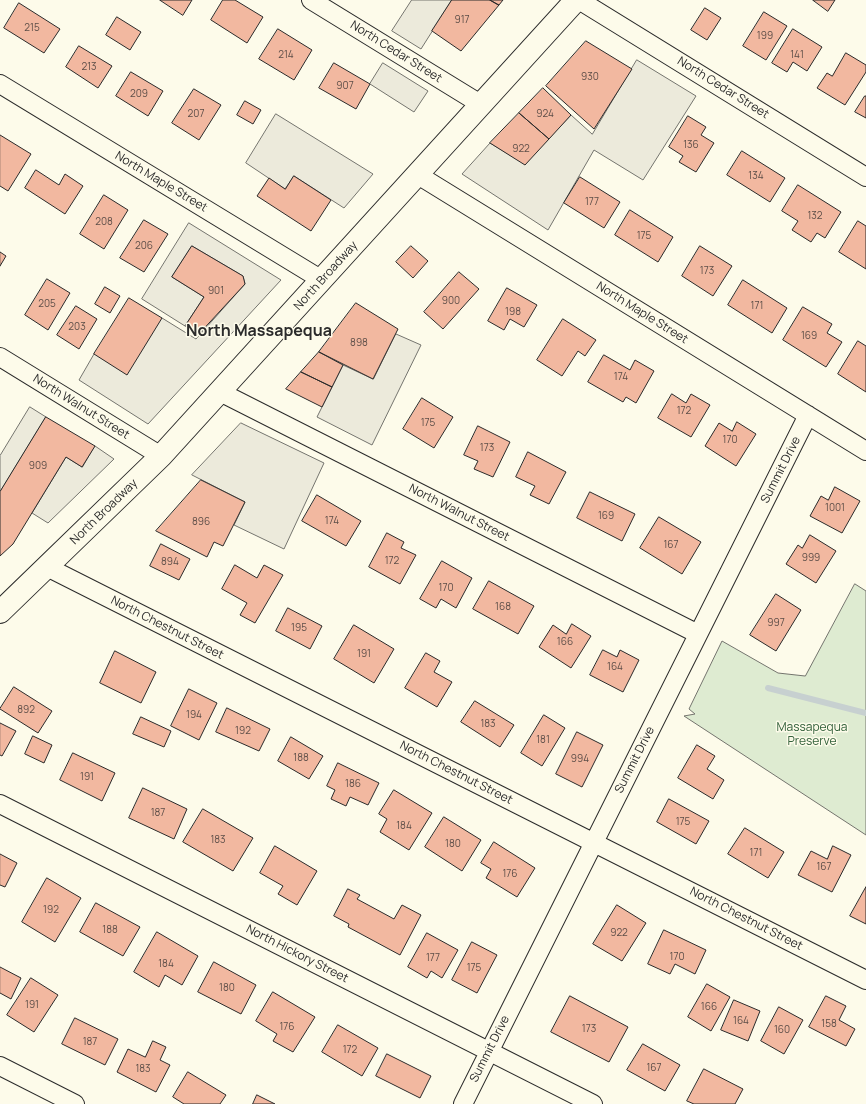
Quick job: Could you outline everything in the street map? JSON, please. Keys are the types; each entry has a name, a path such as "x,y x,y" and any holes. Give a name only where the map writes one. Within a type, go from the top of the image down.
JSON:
{"main road":[{"name":"North Broadway","path":"0,612 161,456 576,0"}],"street":[{"name":"North Cedar Street","path":"311,0 482,105"},
{"name":"North Cedar Street","path":"579,0 866,177"},
{"name":"North Maple Street","path":"0,84 322,280"},
{"name":"North Maple Street","path":"418,175 866,451"},
{"name":"North Walnut Street","path":"0,357 161,456"},
{"name":"North Walnut Street","path":"220,392 698,634"},
{"name":"Summit Drive","path":"463,1104 808,415"},
{"name":"North Chestnut Street","path":"47,567 866,980"},
{"name":"North Hickory Street","path":"0,804 593,1104"},
{"path":"0,1066 75,1104"}],"green space":[{"name":"Massapequa Preserve","path":"855,584 866,591 866,835 684,716 695,714 689,709 722,641 778,673 805,676"}],"shaded area":[{"path":"412,0 452,0 421,49 392,31"},
{"path":"637,60 696,96 643,180 594,150 548,230 462,174 490,143 525,164 571,115 592,134"},
{"path":"383,63 428,91 414,112 370,84"},
{"path":"276,114 373,174 344,208 294,176 285,189 246,163"},
{"path":"189,223 281,280 148,424 79,380 94,354 162,318 196,339 245,284 243,276 192,246 172,277 204,297 185,326 142,299"},
{"path":"396,334 421,345 372,445 317,417 343,365 373,379"},
{"path":"30,407 46,417 0,492 0,456"},
{"path":"241,423 324,463 284,549 234,525 245,502 192,475"},
{"path":"95,446 114,459 48,523 32,513 66,457 82,467"}],"building":[{"path":"160,0 192,0 183,15"},
{"path":"223,0 235,0 263,17 247,43 211,20"},
{"path":"452,0 490,0 499,5 461,51 432,31"},
{"path":"490,0 503,0 499,5"},
{"path":"813,0 835,0 828,11"},
{"path":"19,3 60,29 44,53 4,28"},
{"path":"705,8 721,18 707,40 691,30"},
{"path":"764,12 787,26 766,60 743,46"},
{"path":"117,17 141,32 130,50 106,35"},
{"path":"278,29 312,50 294,80 259,59"},
{"path":"793,29 822,47 807,71 793,62 787,72 772,63"},
{"path":"586,41 632,69 594,129 546,86"},
{"path":"79,46 112,66 98,88 66,67"},
{"path":"846,53 866,65 866,72 845,105 817,88 827,73 832,76"},
{"path":"334,63 370,84 356,109 319,88"},
{"path":"131,72 163,91 148,116 116,96"},
{"path":"543,88 571,115 549,139 519,113"},
{"path":"194,89 221,105 199,140 172,123"},
{"path":"866,96 866,118 855,112"},
{"path":"245,101 261,110 253,124 237,115"},
{"path":"519,113 549,139 525,165 490,143"},
{"path":"688,116 706,127 701,135 714,143 696,172 679,162 683,156 669,147"},
{"path":"0,135 31,154 8,191 0,186"},
{"path":"742,151 785,178 770,202 727,175"},
{"path":"36,170 59,185 65,174 83,186 65,214 25,188"},
{"path":"294,176 331,200 311,231 257,196 269,178 285,189"},
{"path":"580,177 620,202 604,228 564,203"},
{"path":"798,185 841,212 825,238 817,233 811,242 792,230 798,221 782,211"},
{"path":"104,195 128,210 104,249 80,234"},
{"path":"630,210 673,237 658,262 615,235"},
{"path":"144,220 168,234 144,272 120,258"},
{"path":"858,221 866,226 866,269 839,252"},
{"path":"192,246 243,276 245,284 198,335 185,326 204,297 172,277"},
{"path":"411,246 428,261 413,278 396,262"},
{"path":"700,246 732,266 713,296 682,276"},
{"path":"0,252 6,256 0,266"},
{"path":"459,272 479,289 443,329 424,312"},
{"path":"47,279 70,293 48,330 25,315"},
{"path":"743,280 787,308 772,333 728,305"},
{"path":"105,287 120,296 110,313 95,304"},
{"path":"507,288 537,305 524,327 510,319 504,330 488,321"},
{"path":"129,298 162,318 127,375 94,354"},
{"path":"356,303 398,329 373,379 319,352"},
{"path":"76,306 97,319 79,349 57,335"},
{"path":"803,307 832,324 827,333 842,342 826,367 783,340"},
{"path":"563,319 596,340 585,356 578,351 562,376 537,360"},
{"path":"858,341 866,346 866,392 838,374"},
{"path":"319,352 343,365 332,387 301,372"},
{"path":"604,355 630,370 635,360 654,371 636,403 626,397 623,402 588,382"},
{"path":"301,372 332,387 322,407 286,389"},
{"path":"672,394 686,403 691,394 710,405 691,437 658,418"},
{"path":"422,398 453,417 434,448 403,429"},
{"path":"46,417 95,446 82,467 66,457 13,544 0,556 0,492"},
{"path":"737,422 756,434 736,466 705,446 719,423 732,431"},
{"path":"478,426 510,442 493,477 474,469 478,461 464,455"},
{"path":"528,452 566,472 549,504 530,495 535,486 516,477"},
{"path":"201,480 245,502 223,546 214,542 207,557 156,531"},
{"path":"835,487 860,501 842,533 810,516 821,496 828,500"},
{"path":"590,492 635,514 622,541 577,518"},
{"path":"317,495 361,521 346,546 302,521"},
{"path":"659,517 701,542 682,574 640,548"},
{"path":"387,533 404,542 401,548 416,555 400,584 369,567"},
{"path":"810,535 836,551 816,583 786,564 798,545 802,548"},
{"path":"161,544 190,559 179,580 150,566"},
{"path":"442,561 472,578 456,608 441,599 436,608 420,599"},
{"path":"235,565 257,578 264,565 283,575 255,623 240,615 247,603 222,589"},
{"path":"489,581 534,606 518,634 473,609"},
{"path":"776,594 801,610 776,651 750,635"},
{"path":"288,608 322,626 310,649 276,631"},
{"path":"572,624 591,636 571,668 539,647 553,625 566,634"},
{"path":"354,625 394,649 374,683 334,659"},
{"path":"603,650 617,657 620,650 639,660 623,692 590,675"},
{"path":"115,651 156,672 141,703 100,683"},
{"path":"426,653 440,661 434,672 452,682 437,707 405,688"},
{"path":"14,687 52,711 38,733 0,709"},
{"path":"189,689 217,703 199,740 171,726"},
{"path":"475,701 514,725 500,747 461,722"},
{"path":"227,708 270,729 259,751 216,732"},
{"path":"544,715 565,728 542,766 521,753"},
{"path":"141,717 171,731 164,747 133,734"},
{"path":"0,723 16,731 2,756 0,755"},
{"path":"577,732 603,745 582,787 556,774"},
{"path":"33,736 52,745 44,763 25,754"},
{"path":"291,737 323,756 309,779 278,761"},
{"path":"697,745 715,756 707,769 724,780 713,799 678,778"},
{"path":"73,753 115,773 102,801 60,780"},
{"path":"338,763 379,783 368,805 350,797 346,806 331,799 335,790 327,786"},
{"path":"143,788 187,809 174,839 129,818"},
{"path":"394,790 432,813 409,850 380,832 387,819 379,814"},
{"path":"669,799 709,821 696,844 657,822"},
{"path":"203,809 253,838 233,871 183,842"},
{"path":"444,817 481,840 462,871 425,847"},
{"path":"745,828 784,852 768,878 728,854"},
{"path":"494,842 535,868 517,897 486,878 491,869 481,863"},
{"path":"275,846 317,871 297,905 278,894 283,886 260,873"},
{"path":"833,846 851,855 832,892 798,875 811,851 827,859"},
{"path":"0,854 17,863 5,887 0,885"},
{"path":"47,878 81,898 55,942 22,922"},
{"path":"866,887 866,924 850,916"},
{"path":"348,889 360,895 357,899 394,919 402,905 421,915 400,955 348,927 349,924 334,916"},
{"path":"96,903 140,927 123,956 80,932"},
{"path":"617,905 646,923 622,961 593,944"},
{"path":"664,930 706,950 695,974 675,964 670,974 648,964"},
{"path":"157,932 198,956 182,985 165,975 159,987 134,972"},
{"path":"427,933 458,950 442,978 431,971 427,978 408,967"},
{"path":"472,942 497,955 477,993 452,980"},
{"path":"214,962 256,985 241,1014 198,992"},
{"path":"0,967 21,978 11,999 0,993"},
{"path":"31,978 58,995 34,1032 7,1015"},
{"path":"707,984 730,997 711,1031 688,1017"},
{"path":"273,992 315,1017 293,1052 273,1041 277,1034 256,1021"},
{"path":"570,996 628,1027 609,1062 551,1032"},
{"path":"826,996 846,1006 839,1020 855,1029 846,1046 809,1027"},
{"path":"734,1000 760,1011 748,1041 721,1030"},
{"path":"779,1007 803,1020 784,1054 761,1041"},
{"path":"75,1018 118,1039 105,1065 62,1044"},
{"path":"338,1025 378,1048 362,1076 322,1052"},
{"path":"153,1041 166,1047 160,1060 170,1065 156,1092 117,1072 128,1049 145,1057"},
{"path":"643,1044 680,1065 665,1091 627,1070"},
{"path":"387,1054 431,1076 420,1098 376,1076"},
{"path":"704,1069 743,1089 735,1104 694,1104 687,1101"},
{"path":"188,1072 226,1095 220,1104 184,1104 173,1097"},
{"path":"257,1095 275,1104 253,1104"}],"waterway":[{"path":"768,688 866,713"}],"district":[{"name":"North Massapequa","path":"259,332"}]}
